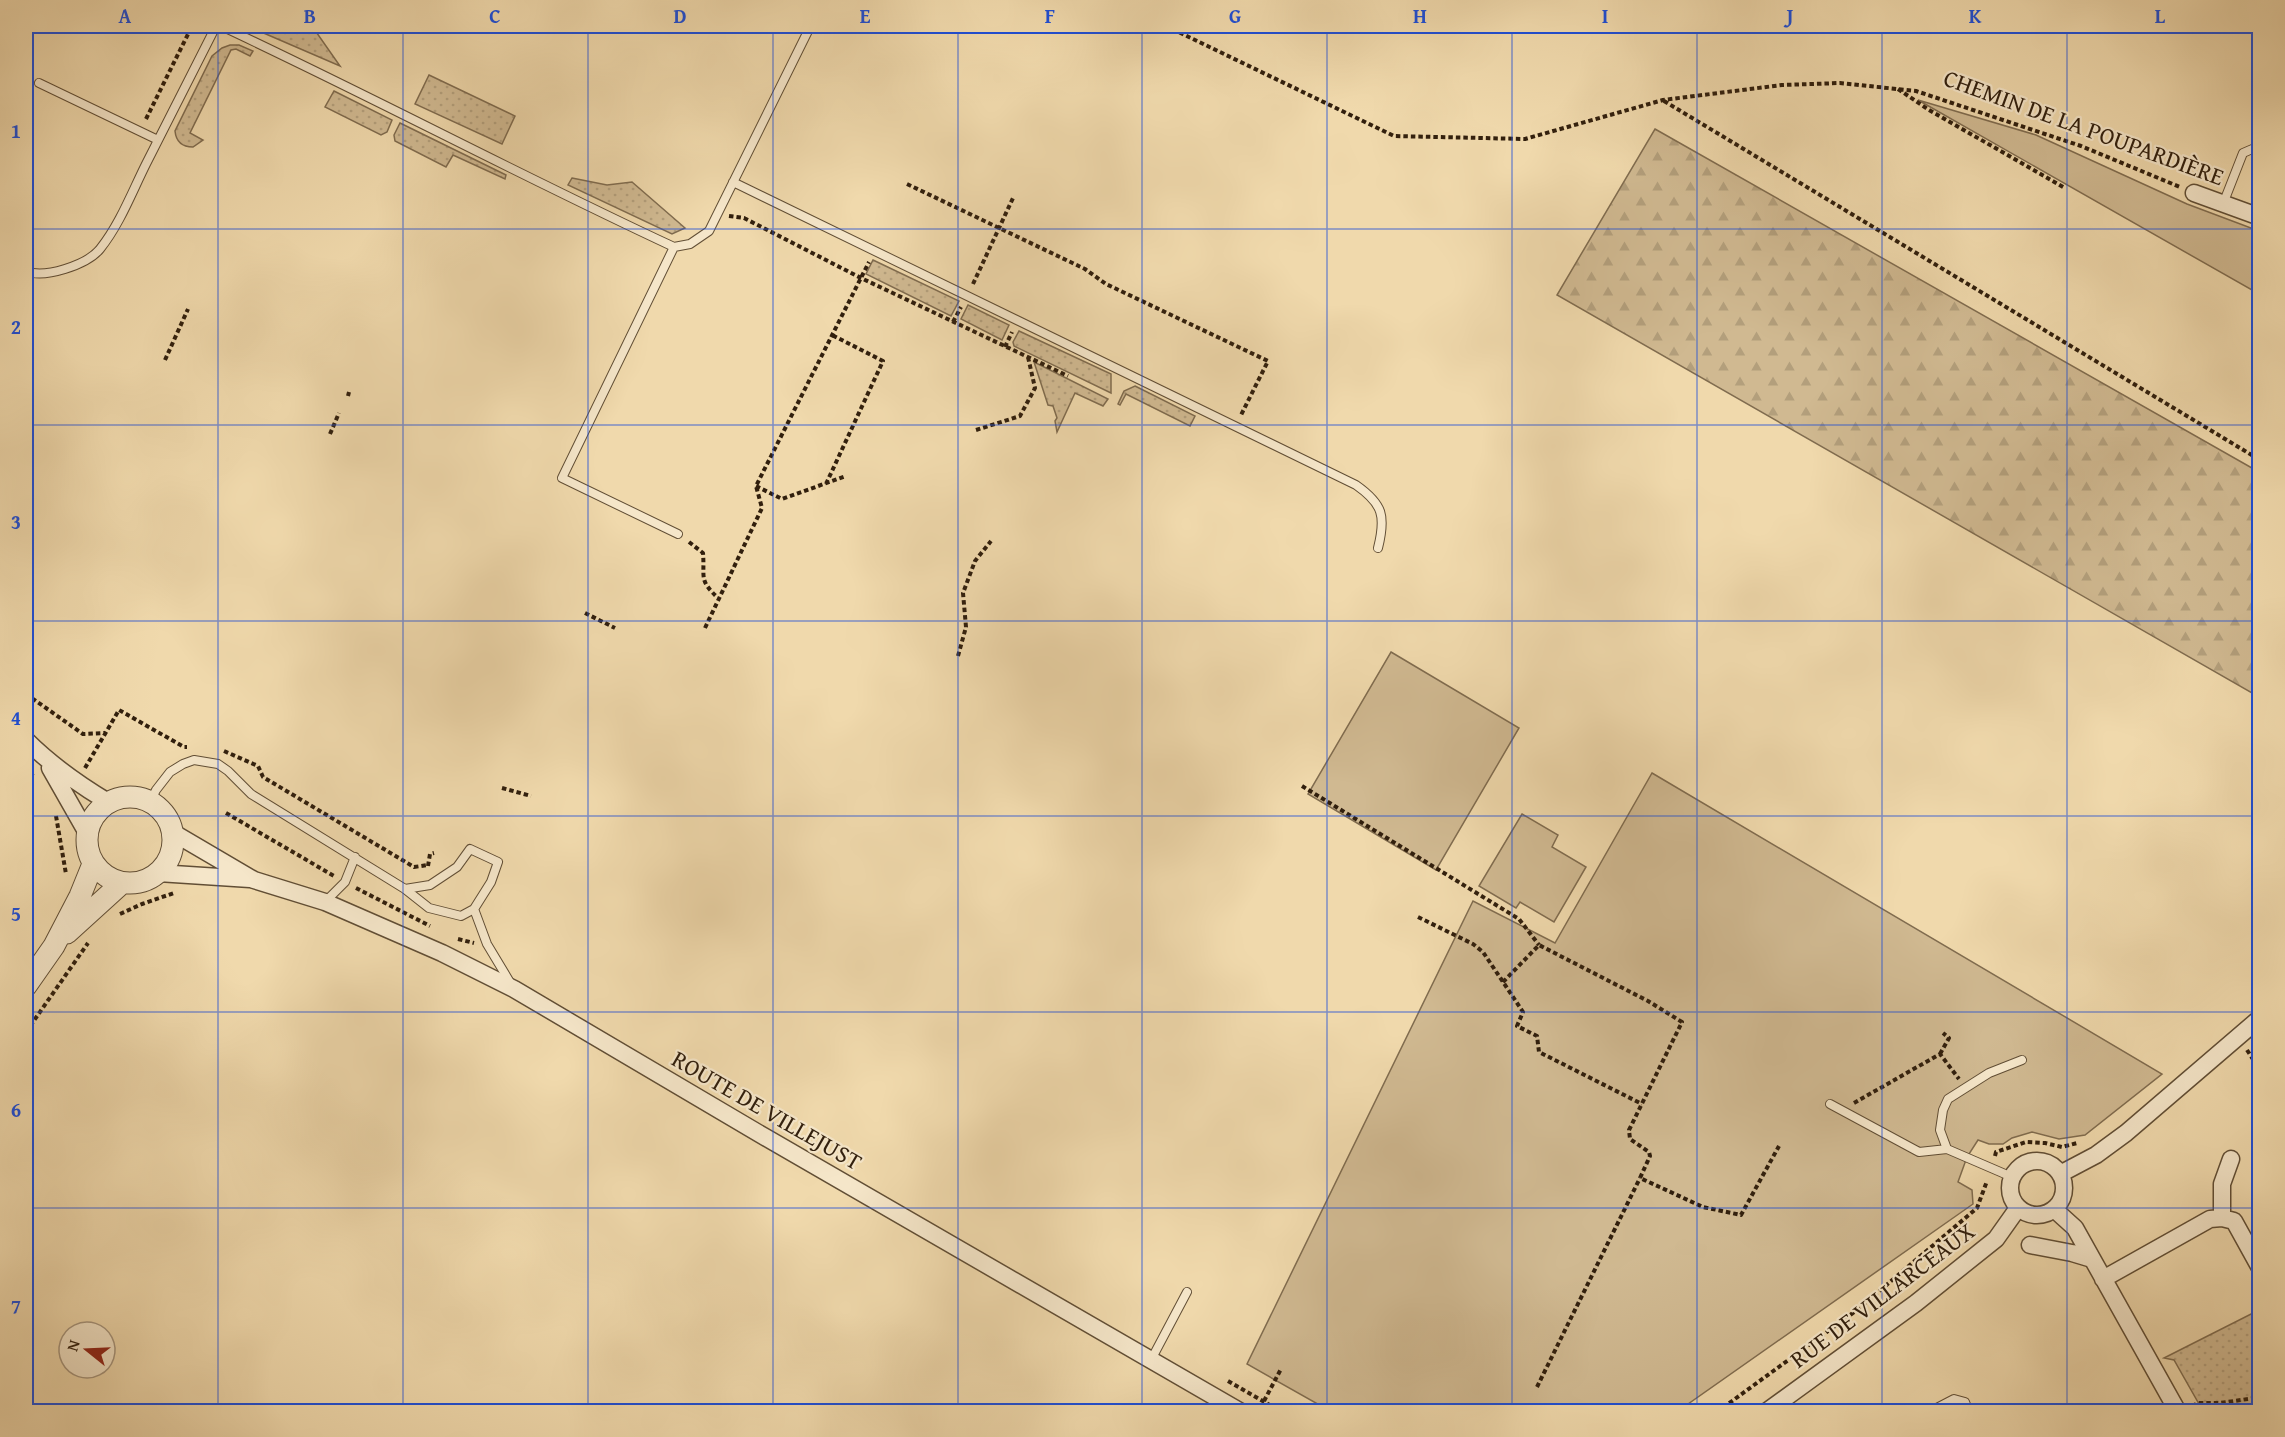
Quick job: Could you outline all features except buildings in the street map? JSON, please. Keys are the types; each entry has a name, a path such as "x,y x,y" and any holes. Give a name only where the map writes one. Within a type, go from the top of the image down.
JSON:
{"street":[{"name":"CHEMIN DE LA POUPARDIÈRE","path":"2194,194 2259,217"},
{"path":"26,740 45,759 76,783 108,802"},
{"path":"45,759 87,833"},
{"path":"123,797 137,797 150,802 161,809 172,832 172,847 168,861 158,873 135,884 122,883 100,873 88,854 87,833 94,816 108,802 123,797"},
{"name":"ROUTE DE VILLEJUST","path":"172,832 254,880"},
{"path":"87,901 93,864"},
{"name":"ROUTE DE VILLEJUST","path":"158,873 254,880 325,902 442,953 514,989 785,1149 1241,1412"},
{"path":"26,986 87,901 122,883"},
{"path":"2060,1174 2096,1155 2126,1133 2255,1011"},
{"path":"2222,1218 2222,1184 2231,1159"},
{"path":"2031,1161 2048,1163 2060,1174 2063,1181 2063,1196 2054,1209 2040,1215 2019,1208 2011,1193 2012,1177 2016,1170 2031,1161"},
{"name":"RUE DE VILLARCEAUX","path":"1766,1412 1916,1303 1996,1239 2019,1208"},
{"path":"2054,1209 2075,1228 2103,1279 2184,1409"},
{"path":"2103,1279 2210,1219 2222,1218 2234,1221 2259,1268"},
{"path":"2030,1245 2061,1250 2092,1259"}],"lane":[{"path":"26,271 35,275 51,273 87,260 101,248 219,26 402,112 572,200 674,247 690,244 709,231 809,29 801,26"},
{"path":"39,83 158,140"},
{"path":"2223,204 2243,153 2258,147"},
{"path":"733,182 1356,485 1372,496 1382,515 1383,530 1378,548"},
{"path":"674,247 562,478 678,534"},
{"path":"150,802 170,772 194,760 206,761 228,771 251,794 405,888 429,908 462,916 474,909 491,882 498,862 470,849 457,867 430,885 405,888"},
{"path":"325,902 345,882 355,857"},
{"path":"474,909 487,944 514,989"},
{"path":"1947,1149 1940,1130 1943,1110 1948,1099 1989,1073 2022,1060"},
{"path":"1830,1104 1919,1152 1947,1149 2012,1177"},
{"path":"1151,1360 1187,1292"},
{"path":"1929,1412 1954,1399 1965,1402 1969,1412"}],"path":[{"path":"142,133 147,117 192,26"},
{"name":"CHEMIN DE LA POUPARDIÈRE","path":"1166,26 1394,136 1525,139 1663,100 1782,85 1840,83 1916,91 2081,146 2194,194"},
{"path":"1897,89 1929,110 2066,188"},
{"path":"1663,100 2259,460"},
{"path":"907,183 1085,269 1106,284 1268,361 1239,419 1229,424"},
{"path":"967,296 1013,198"},
{"path":"717,215 744,218 861,278 1068,376"},
{"path":"705,628 762,508 756,486 874,251"},
{"path":"165,360 188,309"},
{"path":"826,484 883,361 832,335"},
{"path":"976,430 1020,416 1035,388 1028,356"},
{"path":"330,434 339,413"},
{"path":"756,486 782,500 846,476"},
{"path":"957,656 966,627 963,593 975,561 991,541"},
{"path":"689,542 703,553 702,579 706,587 719,599"},
{"path":"585,613 615,628"},
{"path":"26,694 83,734 106,733"},
{"path":"118,710 122,703"},
{"path":"26,768 36,781"},
{"path":"1302,786 1519,919 1539,945 1648,1001 1682,1022 1628,1135 1630,1140 1649,1152 1650,1156 1537,1387"},
{"path":"502,788 531,796"},
{"path":"54,812 69,889 110,919 142,904 178,892"},
{"path":"226,813 345,882 438,930"},
{"path":"1418,917 1473,944 1483,952 1523,1012 1517,1026 1537,1036 1539,1052 1642,1104"},
{"path":"456,939 487,944"},
{"path":"26,1032 89,942"},
{"path":"1503,982 1539,945"},
{"path":"2255,1011 2259,996"},
{"path":"1843,1109 1940,1054 1949,1038 1943,1033"},
{"path":"1940,1054 1960,1080"},
{"path":"1717,1412 1857,1310 1977,1208 1996,1152 2026,1142 2062,1147 2079,1143"},
{"path":"1640,1178 1703,1207 1741,1215 1779,1146"},
{"path":"1264,1401 1281,1369"},
{"path":"2184,1409 2198,1403 2220,1403 2255,1398 2259,1392"}],"green space":[{"path":"251,26 312,26 340,66 252,28"},
{"path":"230,45 239,45 253,51 250,56 236,49 231,50 190,133 203,140 193,147 183,145 178,140 175,131 212,56"},
{"path":"429,75 515,116 502,144 415,104"},
{"path":"334,91 392,120 387,132 381,135 325,107"},
{"path":"1918,100 2036,135 2187,204 2259,231 2259,294"},
{"path":"400,123 506,175 505,179 453,155 446,167 395,141 394,135"},
{"path":"1655,129 2259,472 2259,697 1557,295"},
{"path":"572,178 607,185 632,182 685,228 672,234 568,185"},
{"path":"873,260 959,301 951,316 866,274"},
{"path":"968,305 1009,325 1002,340 961,319"},
{"path":"1019,331 1111,374 1111,393 1014,346 1013,342"},
{"path":"1034,362 1108,399 1103,406 1075,393 1057,432 1055,421 1057,418 1053,406 1048,405"},
{"path":"1135,386 1195,416 1190,426 1126,394 1120,405 1118,404 1124,391"},
{"path":"1391,652 1519,728 1436,870 1308,794"},
{"path":"1652,773 2162,1074 2085,1135 2059,1139 2032,1132 2012,1138 2003,1144 1989,1144 1978,1140 1967,1157 1958,1182 1972,1190 1973,1204 1678,1411 1330,1411 1247,1364 1473,901 1555,943"},
{"path":"1522,814 1558,835 1552,847 1586,867 1554,922 1520,902 1516,908 1479,886"},
{"path":"2259,1310 2259,1411 2203,1411 2174,1360 2164,1358"}]}
